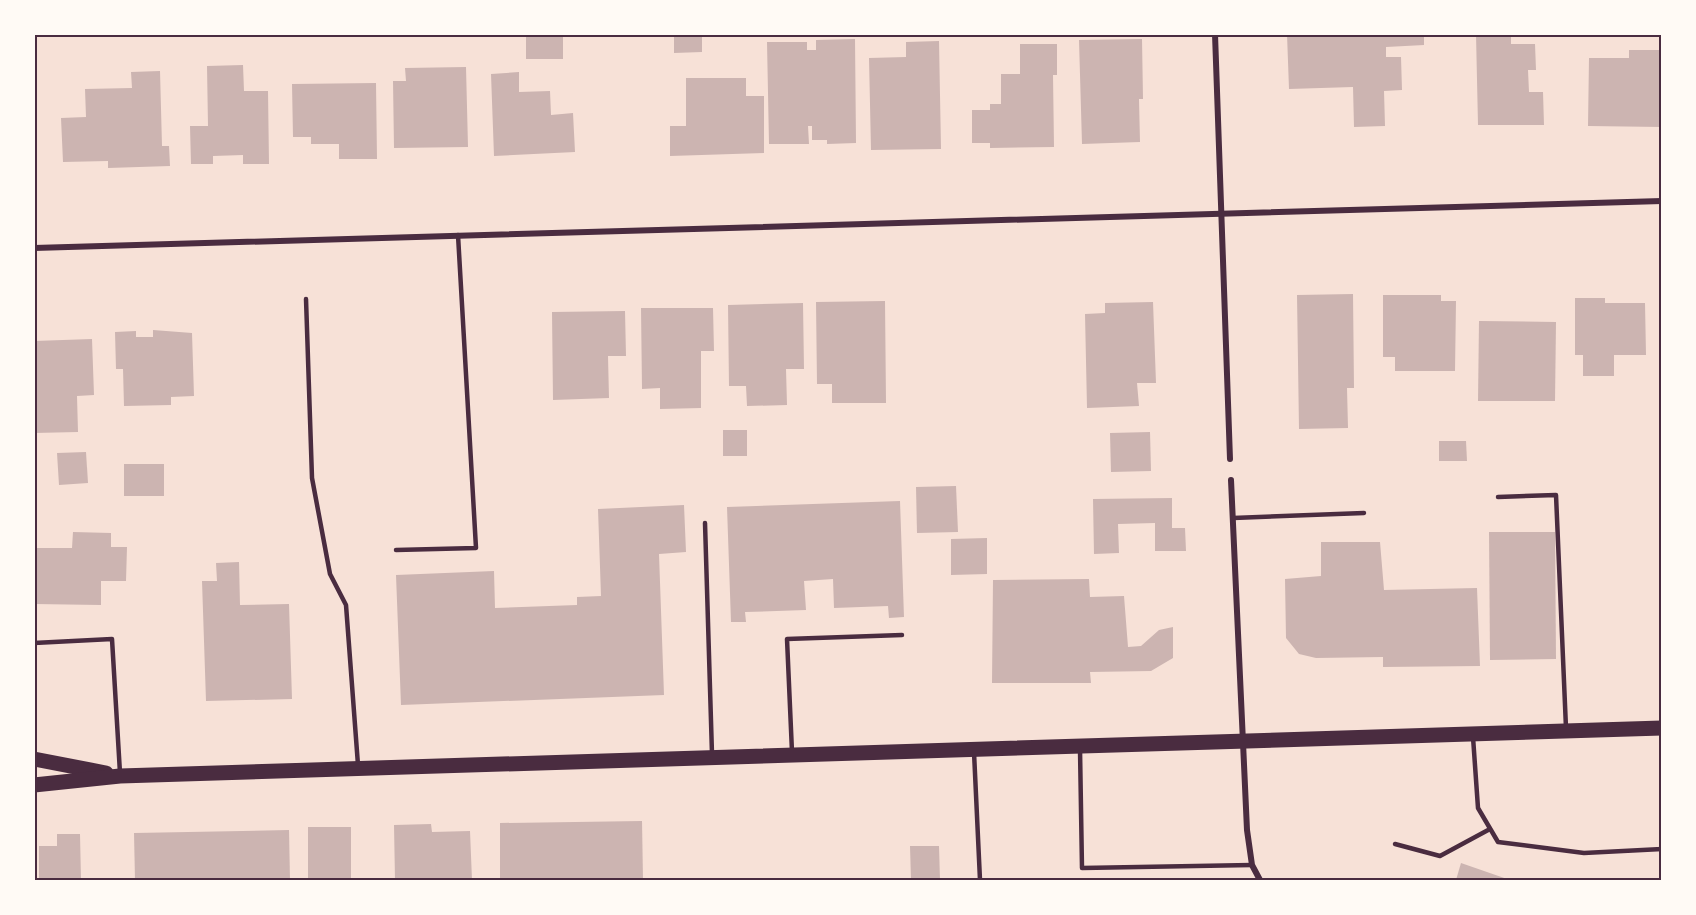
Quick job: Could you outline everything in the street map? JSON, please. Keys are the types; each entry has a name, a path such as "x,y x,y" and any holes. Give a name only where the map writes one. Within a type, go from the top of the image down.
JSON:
{"main road":[{"path":"34,785 120,776 1662,728"},
{"path":"34,759 120,776"}],"street":[{"path":"1215,34 1230,459"},
{"path":"34,248 1662,201"},
{"path":"1231,480 1247,830 1252,865 1259,880"}],"lane":[{"path":"396,550 476,548 458,235"},
{"path":"306,299 312,478 330,574 346,605 358,768"},
{"path":"1498,497 1556,495 1567,731"},
{"path":"1233,518 1364,513"},
{"path":"705,523 712,757"},
{"path":"792,755 787,639 902,635"},
{"path":"34,643 112,639 120,776"},
{"path":"1473,734 1478,808 1498,842 1584,853 1662,849"},
{"path":"1080,746 1082,868 1252,865"},
{"path":"974,749 980,880"},
{"path":"1395,844 1440,856 1490,829"}],"building":[{"path":"526,34 563,34 563,59 526,59"},
{"path":"674,34 702,34 702,52 674,53"},
{"path":"1287,34 1424,34 1424,45 1386,47 1386,57 1401,57 1402,90 1384,91 1385,126 1354,127 1353,87 1289,89"},
{"path":"1476,34 1511,34 1511,44 1535,44 1536,70 1528,70 1529,92 1543,92 1544,125 1478,125"},
{"path":"855,39 856,143 827,144 827,140 812,140 812,126 808,126 809,144 769,144 767,42 807,42 807,50 816,50 816,40"},
{"path":"1142,39 1143,99 1139,99 1140,142 1082,144 1079,40"},
{"path":"939,41 941,149 871,150 869,58 906,57 906,42"},
{"path":"1020,44 1057,44 1057,75 1053,75 1054,147 990,148 990,143 972,143 972,110 990,110 990,104 1001,104 1001,74 1020,74"},
{"path":"1629,50 1662,50 1662,127 1588,126 1589,58 1629,58"},
{"path":"243,65 244,91 268,91 269,164 243,164 243,155 213,156 213,164 191,164 190,126 208,126 207,66"},
{"path":"466,67 468,147 394,148 393,81 406,81 405,68"},
{"path":"160,71 162,146 169,146 170,166 108,168 108,161 63,162 61,118 86,117 85,89 132,88 131,72"},
{"path":"519,72 519,92 550,91 551,115 573,113 575,152 494,156 491,74"},
{"path":"686,78 746,78 746,96 764,96 764,153 670,156 670,126 686,126"},
{"path":"376,83 377,159 339,159 339,144 311,144 311,137 293,137 292,84"},
{"path":"1353,294 1354,388 1347,388 1348,428 1299,429 1297,295"},
{"path":"1383,295 1441,295 1441,301 1456,301 1455,371 1395,371 1395,357 1383,357"},
{"path":"1575,298 1605,298 1605,303 1645,303 1646,355 1614,355 1614,376 1583,376 1583,355 1575,355"},
{"path":"885,301 886,403 832,403 832,384 817,384 816,302"},
{"path":"1153,302 1156,383 1137,383 1139,406 1087,408 1085,314 1105,313 1105,303"},
{"path":"803,303 804,369 786,369 787,405 747,406 746,386 729,386 728,305"},
{"path":"641,308 713,308 714,351 701,351 701,408 660,409 660,388 642,389"},
{"path":"625,311 626,356 608,356 609,398 553,400 552,312"},
{"path":"1479,321 1556,322 1555,401 1478,401"},
{"path":"153,330 192,333 194,396 171,397 171,405 124,406 123,369 116,369 115,332 136,331 136,337 153,337"},
{"path":"92,339 94,395 77,396 78,432 34,433 34,341"},
{"path":"723,430 747,430 747,456 723,456"},
{"path":"1150,432 1151,471 1111,472 1110,433"},
{"path":"1439,441 1466,441 1467,461 1439,461"},
{"path":"86,452 88,483 59,485 57,453"},
{"path":"124,464 164,464 164,496 124,496"},
{"path":"956,486 958,532 917,533 916,487"},
{"path":"1172,498 1172,528 1185,528 1186,551 1155,551 1155,523 1118,524 1119,553 1094,554 1093,499"},
{"path":"900,501 904,617 889,618 888,606 834,608 833,579 804,581 806,610 745,612 746,622 731,622 727,507"},
{"path":"684,505 686,552 659,554 664,695 401,705 396,575 494,571 495,608 577,605 577,597 601,596 598,509"},
{"path":"73,532 111,533 111,547 127,547 126,581 101,581 101,605 34,604 34,548 72,548"},
{"path":"1489,532 1555,532 1556,659 1490,660"},
{"path":"987,538 987,574 951,575 951,539"},
{"path":"1321,542 1380,542 1384,590 1477,588 1480,666 1383,667 1383,657 1316,658 1299,654 1286,638 1285,579 1321,576"},
{"path":"239,562 240,605 289,604 292,699 206,701 202,581 217,581 216,563"},
{"path":"1089,579 1090,597 1124,596 1128,647 1141,646 1159,630 1173,627 1173,658 1151,671 1090,672 1091,683 992,683 993,580"},
{"path":"642,821 643,880 500,880 500,823"},
{"path":"431,824 432,832 470,831 472,880 395,880 394,825"},
{"path":"308,827 351,827 351,880 308,880"},
{"path":"289,830 290,880 135,880 134,833"},
{"path":"57,834 80,834 81,880 39,880 39,846 57,846"},
{"path":"910,846 939,846 940,880 911,880"},
{"path":"1461,863 1510,880 1456,880"}]}
